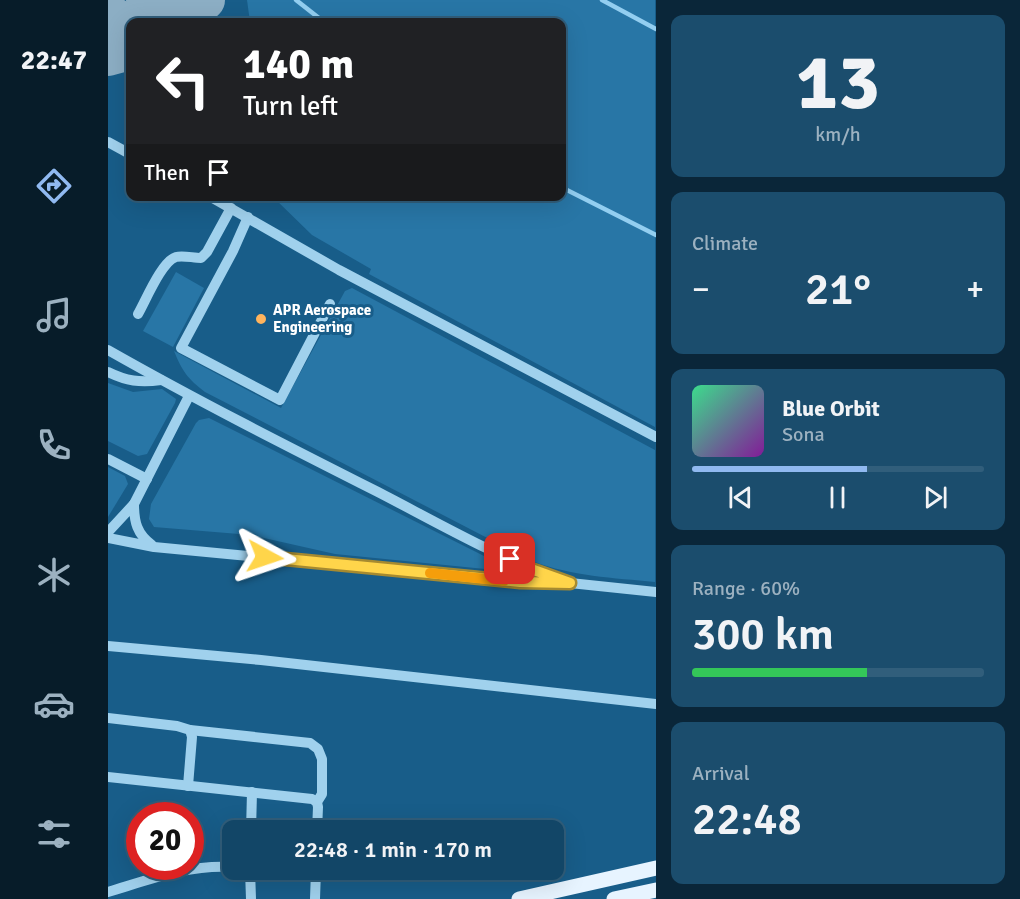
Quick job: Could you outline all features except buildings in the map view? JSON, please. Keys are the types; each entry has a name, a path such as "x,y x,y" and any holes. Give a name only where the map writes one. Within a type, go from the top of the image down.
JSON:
{"main road":[{"path":"519,899 656,868"},
{"path":"614,899 656,890"}],"street":[{"path":"108,142 126,152"},
{"path":"218,201 348,275 656,437"},
{"path":"138,314 164,267 178,256 201,258 207,252 231,208"},
{"path":"248,217 233,251 181,348 280,400 330,304"},
{"path":"108,350 189,396 531,569 570,583"},
{"path":"108,372 130,382 160,380"},
{"path":"108,532 134,504 189,396"},
{"path":"108,459 147,479"},
{"path":"134,504 134,523 145,540 154,547"},
{"path":"108,538 154,547 520,582 570,583 656,592"},
{"path":"108,646 273,661 656,704"},
{"path":"108,718 177,726 190,730 310,743 318,749 322,759 322,794 316,802 317,820"},
{"path":"188,786 192,737 190,730"},
{"path":"108,777 312,799 316,802"},
{"path":"251,820 252,792"},
{"path":"108,892 174,873 222,867"},
{"path":"250,880 251,899"},
{"path":"315,899 316,880"}],"shaded area":[{"path":"247,0 655,0 655,427 369,274 371,269 312,235 277,201 566,201 566,18 249,18"},
{"path":"176,272 204,288 173,347 143,331"},
{"path":"352,288 655,450 655,582 577,573 532,561 205,392 186,374 174,351 281,408 345,291"},
{"path":"108,383 133,392 162,389 176,399 147,454 138,456 108,441"},
{"path":"209,418 516,572 335,554 251,535 154,527 149,519 151,504 196,423"},
{"path":"108,467 125,476 128,484 108,517"}],"waterway":[{"path":"296,0 319,18"},
{"path":"602,0 656,29"},
{"path":"566,190 656,235"}],"taxiway":[{"path":"146,0 176,14 190,12 205,0"},
{"path":"108,14 126,24"},
{"path":"108,56 126,51"}],"slow traffic":[{"path":"430,573 504,581"}],"place":[{"name":"APR Aerospace Engineering","path":"261,319"}],"route":[{"path":"265,557 520,582 570,583 510,559"}]}
